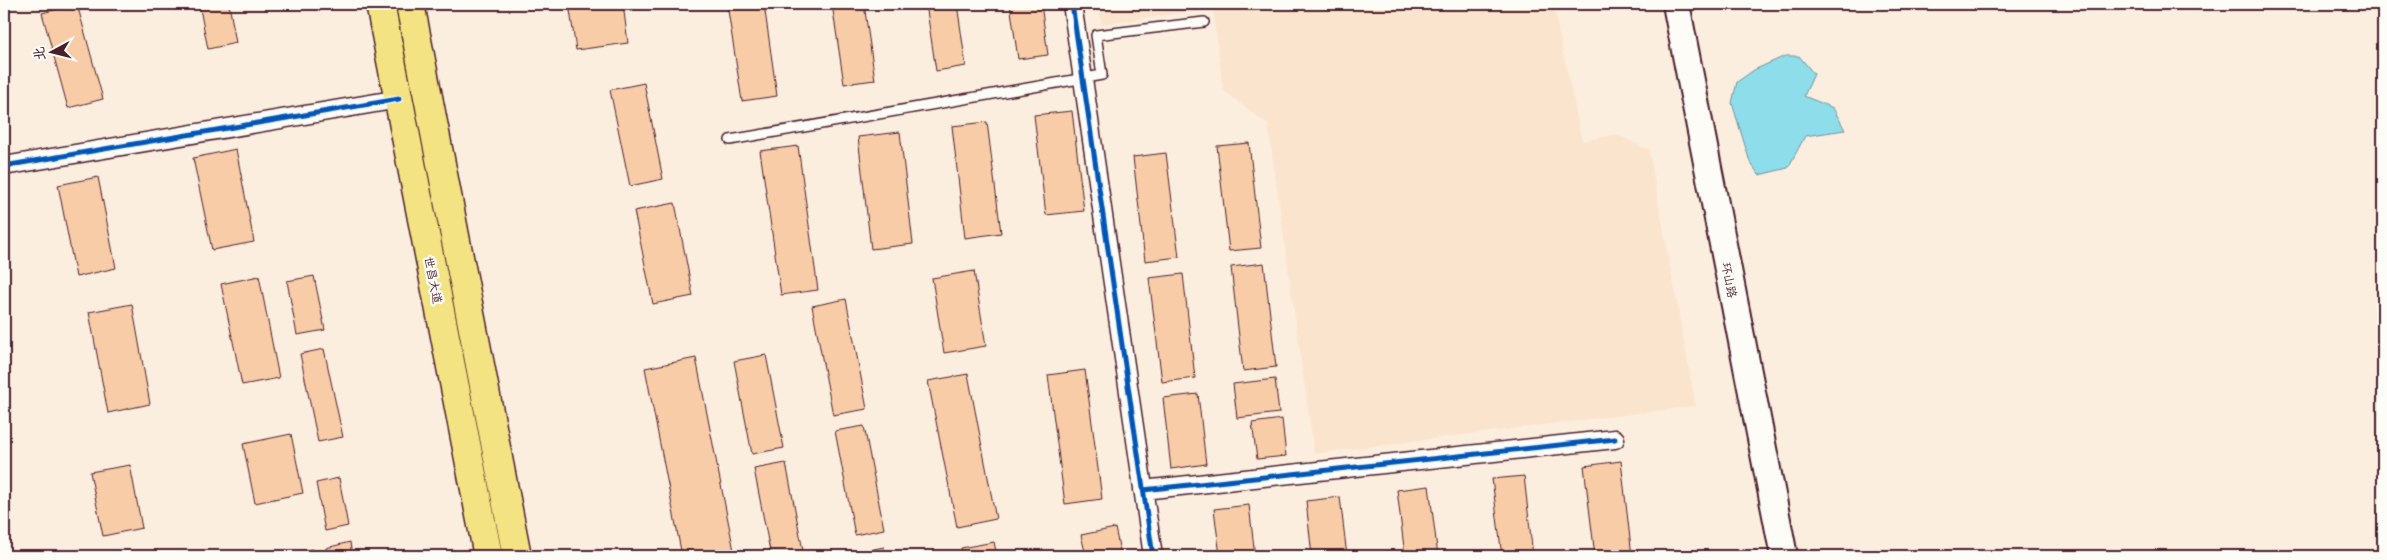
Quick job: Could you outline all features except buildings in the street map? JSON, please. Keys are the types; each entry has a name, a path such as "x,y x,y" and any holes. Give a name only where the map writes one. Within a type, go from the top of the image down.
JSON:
{"main road":[{"name":"世昌大道","path":"380,4 488,556"},
{"path":"410,4 517,556"},
{"name":"环山路","path":"1676,4 1784,556"}],"street":[{"path":"1072,4 1152,556"},
{"path":"4,166 399,99"},
{"path":"1143,490 1614,439"}],"lane":[{"path":"730,140 1102,75 1096,35 1204,22"}],"shaded area":[{"path":"1099,4 1553,4 1582,141 1616,134 1649,150 1696,406 1314,454 1268,125 1223,90 1213,9 1101,24"}],"water":[{"path":"1785,56 1799,56 1814,74 1804,96 1833,108 1845,130 1805,136 1788,168 1759,175 1750,162 1732,103 1737,82 1754,70"}],"cycle path":[{"path":"1072,4 1153,556"},
{"path":"4,166 399,99"},
{"path":"1143,490 1615,439"}]}
